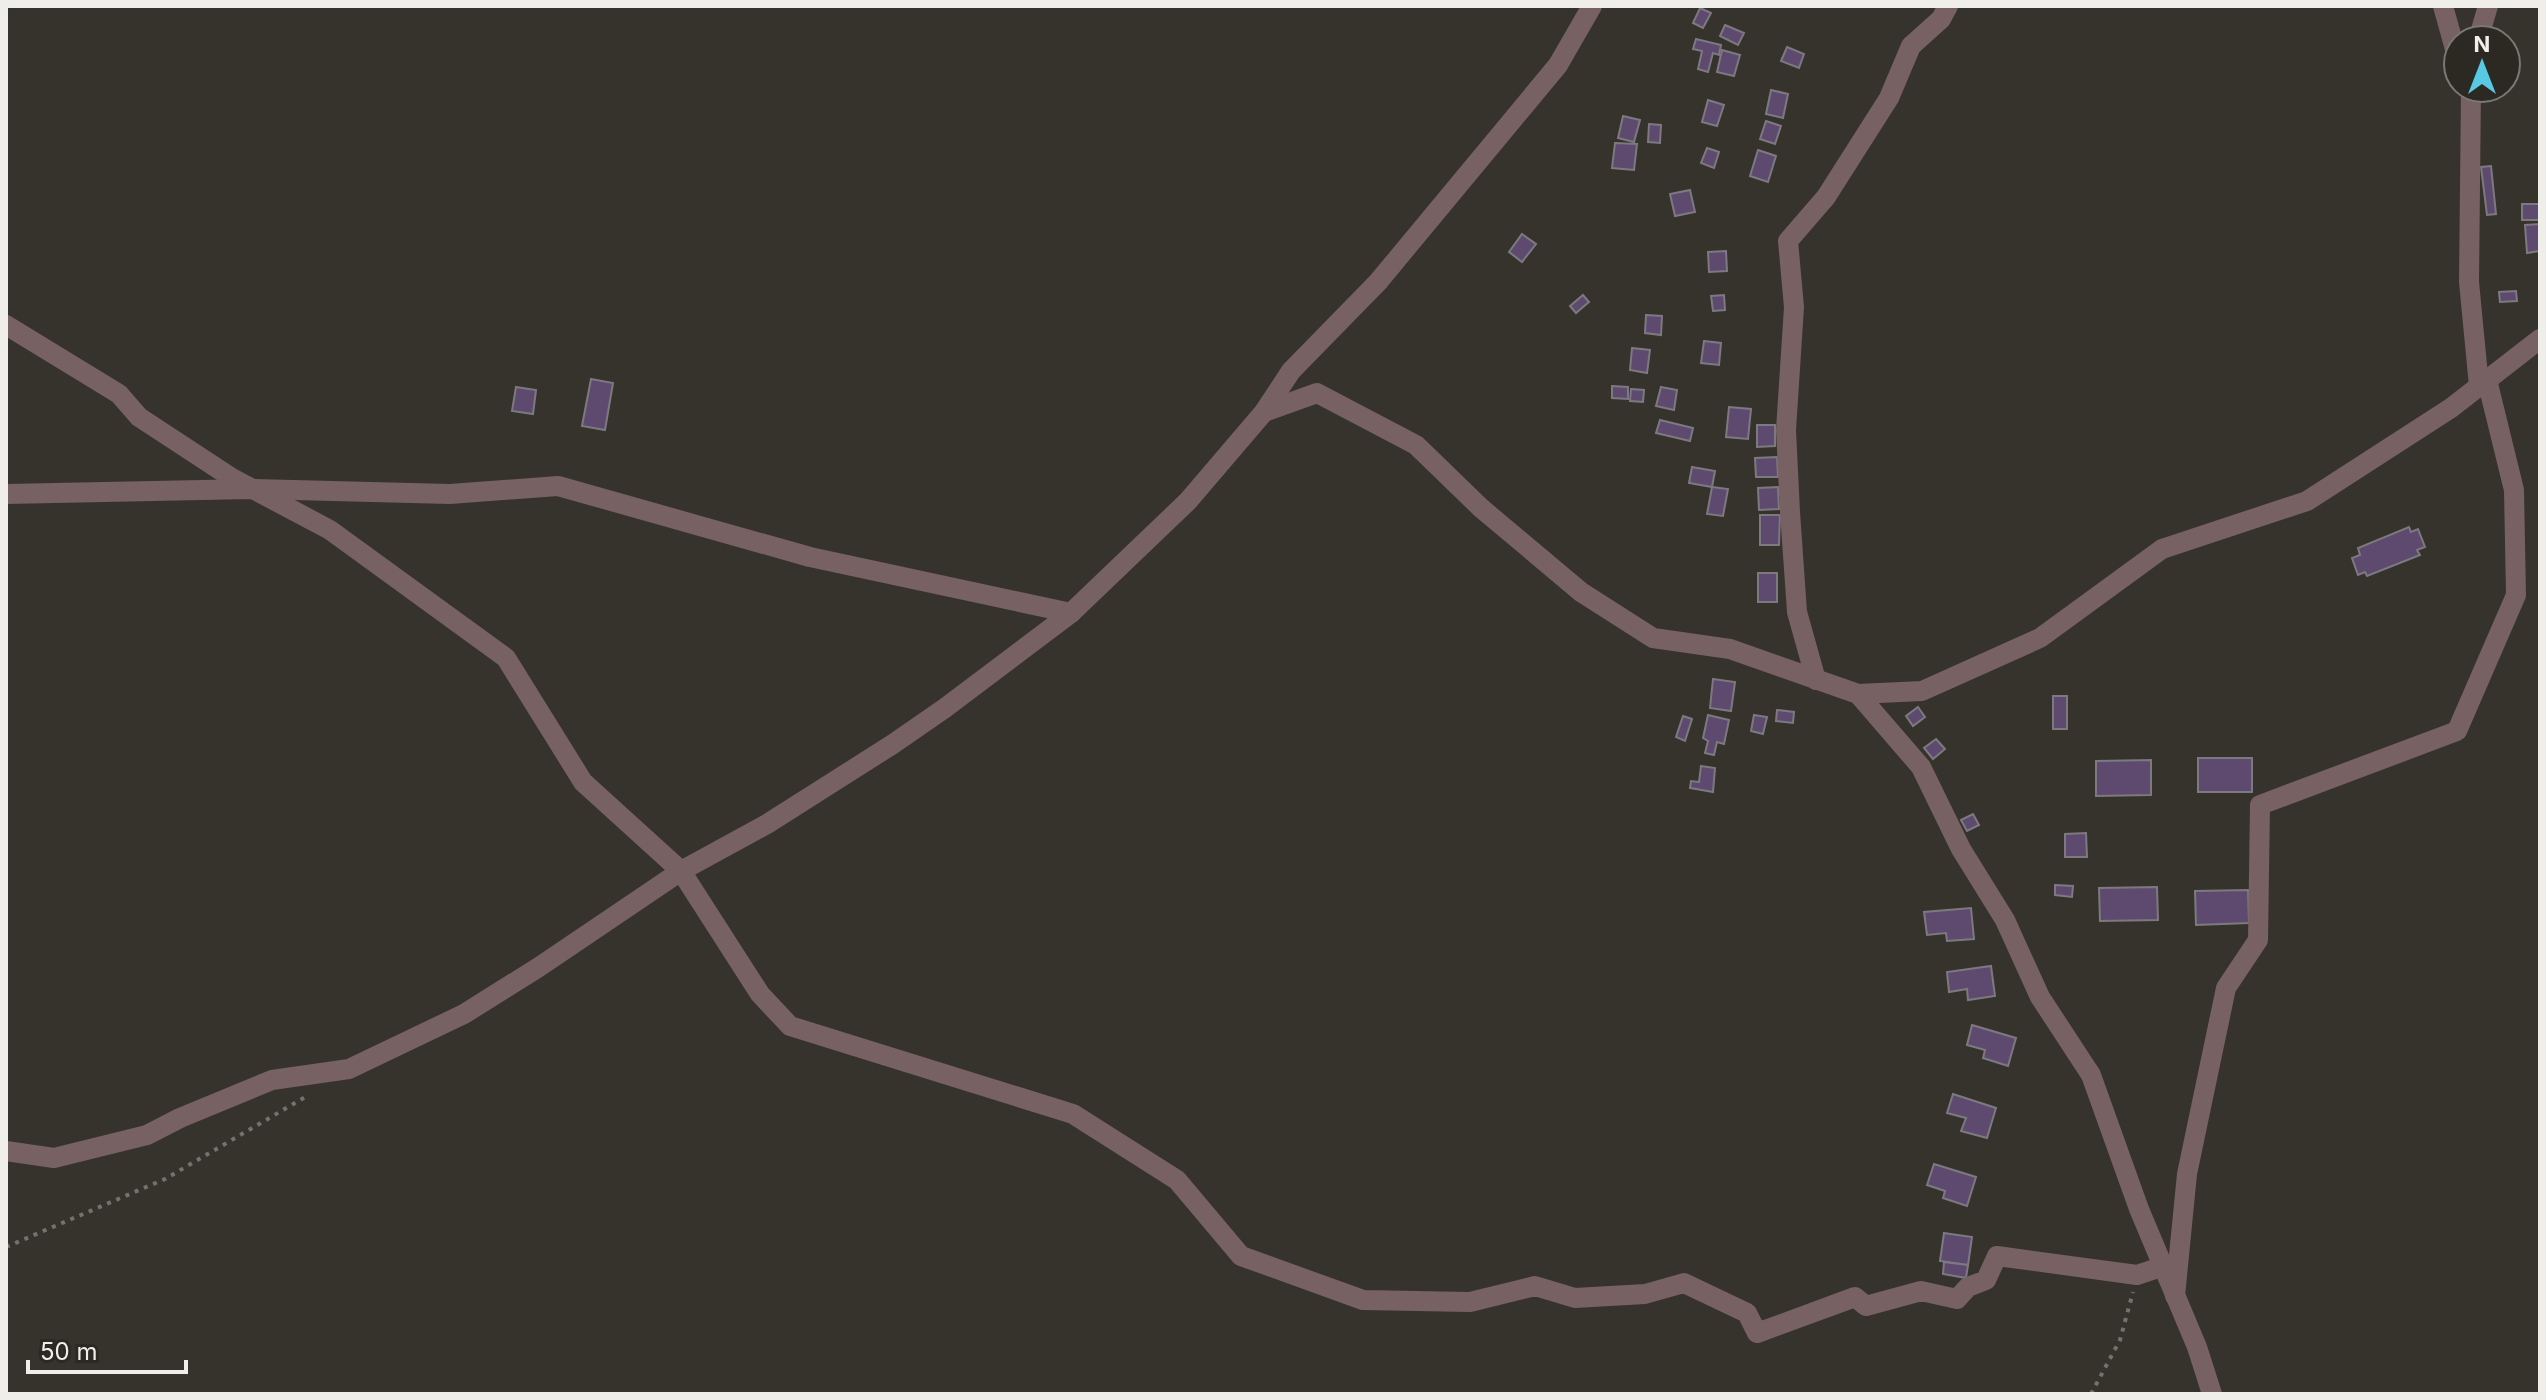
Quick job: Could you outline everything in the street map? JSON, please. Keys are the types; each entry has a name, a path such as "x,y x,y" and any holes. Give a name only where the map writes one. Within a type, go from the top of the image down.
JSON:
{"street":[{"path":"6,1151 54,1158 147,1135 272,1080 349,1069 464,1014 681,871 767,824 893,744 1071,613 1188,501 1264,412 1291,371 1378,282 1558,65 1592,6"},
{"path":"1816,680 1797,612 1786,430 1794,307 1788,241 1826,197 1889,98 1911,46 1941,19 1948,6"},
{"path":"2175,1296 2187,1174 2226,988 2258,940 2260,805 2457,731 2516,595 2514,490 2483,383 2469,282 2469,104"},
{"path":"6,325 119,394 139,417 251,489 330,530 506,658 583,782 681,871 760,994 790,1026 1073,1114 1177,1180 1241,1256 1363,1300 1470,1302 1535,1286 1575,1298 1645,1294 1684,1283 1747,1313 1757,1333 1855,1297 1866,1306 1921,1291 1957,1299 1968,1287 1986,1280 1997,1256 2137,1275 2164,1266"},
{"path":"1264,412 1317,393 1416,445 1481,508 1581,592 1653,638 1730,649 1858,694 1922,691 2040,638 2162,549 2307,501 2451,408 2540,339"},
{"path":"6,494 251,489 450,494 558,486 810,557 1071,613"},
{"path":"1858,694 1921,767 1961,849 2005,920 2040,997 2091,1075 2139,1209 2197,1347 2212,1394"}],"path":[{"path":"6,1247 165,1179 314,1091"},
{"path":"2091,1394 2120,1340 2137,1275"}],"building":[{"path":"1700,8 1711,13 1703,28 1693,23"},
{"path":"1725,25 1744,33 1738,45 1720,36"},
{"path":"1696,39 1721,45 1719,55 1713,53 1708,72 1698,69 1702,51 1693,49"},
{"path":"1787,47 1804,54 1799,68 1781,61"},
{"path":"1722,50 1740,55 1734,76 1717,72"},
{"path":"1771,90 1788,94 1783,118 1766,114"},
{"path":"1708,100 1724,105 1717,126 1702,122"},
{"path":"1623,116 1640,120 1634,142 1618,138"},
{"path":"1766,121 1781,126 1775,144 1760,139"},
{"path":"1649,124 1661,125 1660,143 1648,142"},
{"path":"1615,143 1637,144 1634,170 1612,168"},
{"path":"1707,148 1719,152 1714,168 1701,163"},
{"path":"1758,150 1776,156 1768,182 1750,176"},
{"path":"2491,166 2496,214 2487,215 2481,167"},
{"path":"1690,190 1695,212 1675,216 1670,194"},
{"path":"2522,204 2540,204 2540,220 2522,220"},
{"path":"2540,224 2540,251 2527,253 2525,225"},
{"path":"1522,234 1536,244 1522,262 1509,252"},
{"path":"1726,251 1727,271 1709,272 1708,252"},
{"path":"2516,291 2517,301 2500,302 2499,292"},
{"path":"1583,295 1589,302 1576,313 1570,306"},
{"path":"1724,295 1725,310 1713,311 1711,296"},
{"path":"1646,315 1662,316 1661,335 1645,333"},
{"path":"1704,341 1721,343 1719,365 1701,363"},
{"path":"1632,348 1650,350 1647,373 1630,370"},
{"path":"591,379 613,383 605,430 582,426"},
{"path":"1612,386 1628,387 1628,399 1612,398"},
{"path":"516,387 536,390 533,414 512,411"},
{"path":"1661,387 1677,390 1674,410 1656,406"},
{"path":"1631,389 1644,390 1643,402 1630,401"},
{"path":"1729,407 1751,409 1748,439 1726,437"},
{"path":"1660,420 1693,428 1690,441 1656,433"},
{"path":"1757,425 1775,425 1775,446 1757,447"},
{"path":"1777,457 1778,477 1756,477 1755,458"},
{"path":"1692,467 1715,471 1712,487 1689,483"},
{"path":"1712,487 1728,489 1723,516 1707,514"},
{"path":"1778,487 1779,509 1759,510 1758,488"},
{"path":"1760,515 1780,515 1779,545 1760,545"},
{"path":"2409,527 2411,532 2418,529 2425,547 2417,550 2420,555 2367,576 2365,572 2358,575 2352,558 2360,555 2358,548"},
{"path":"1758,573 1777,573 1777,602 1758,602"},
{"path":"1713,679 1735,682 1731,711 1710,708"},
{"path":"2053,696 2067,696 2067,729 2053,729"},
{"path":"1918,707 1925,717 1913,726 1906,716"},
{"path":"1777,710 1794,712 1793,723 1776,721"},
{"path":"1708,715 1729,720 1724,744 1717,742 1714,755 1705,753 1708,741 1703,738"},
{"path":"1754,715 1767,717 1763,734 1751,731"},
{"path":"1683,716 1692,719 1685,741 1676,737"},
{"path":"1936,739 1945,749 1933,759 1924,748"},
{"path":"2198,758 2252,758 2252,792 2198,792"},
{"path":"2151,760 2151,795 2096,796 2096,761"},
{"path":"1701,766 1715,768 1713,792 1690,788 1691,781 1699,782"},
{"path":"1973,814 1979,825 1967,831 1961,820"},
{"path":"2086,833 2087,857 2065,857 2065,834"},
{"path":"2055,885 2073,886 2072,897 2055,895"},
{"path":"2157,887 2158,920 2100,921 2099,888"},
{"path":"2248,890 2249,923 2196,925 2195,891"},
{"path":"1971,908 1974,939 1947,941 1946,933 1927,935 1924,912"},
{"path":"1991,966 1995,996 1968,1000 1967,989 1949,992 1947,972"},
{"path":"1972,1025 2016,1038 2008,1066 1983,1058 1985,1050 1967,1045"},
{"path":"1953,1094 1996,1108 1987,1138 1961,1131 1966,1118 1947,1113"},
{"path":"1934,1164 1976,1177 1967,1206 1943,1198 1945,1191 1927,1185"},
{"path":"1944,1233 1972,1237 1968,1265 1940,1261"},
{"path":"1944,1262 1968,1265 1966,1278 1943,1274"}]}
